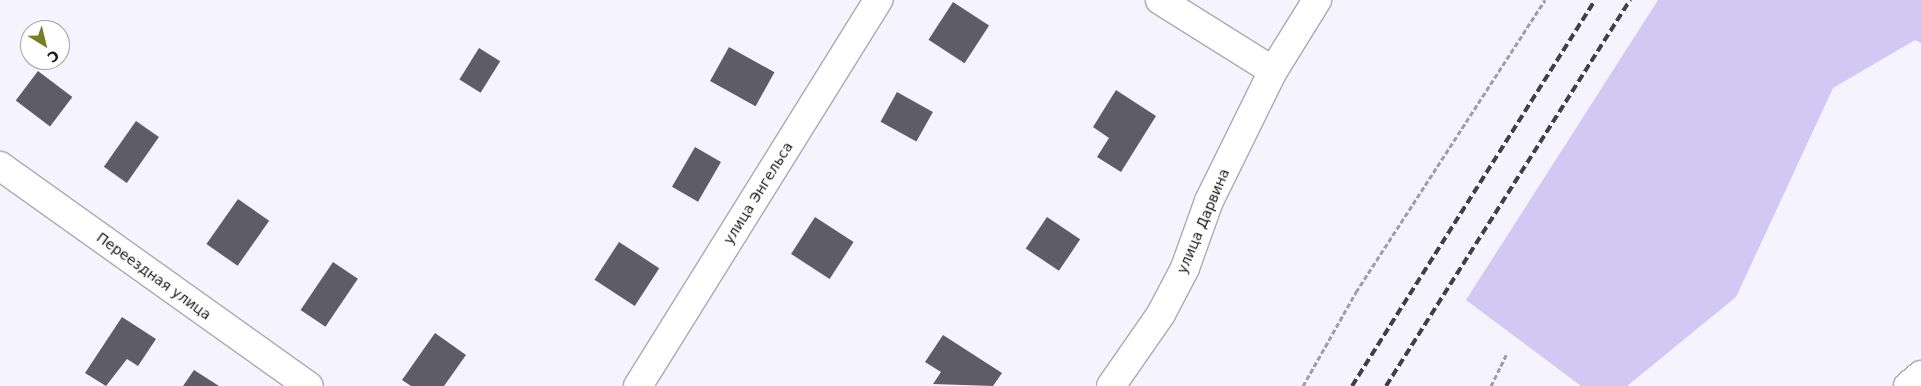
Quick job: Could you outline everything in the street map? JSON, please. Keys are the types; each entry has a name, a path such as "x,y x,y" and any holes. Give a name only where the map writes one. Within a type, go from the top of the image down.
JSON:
{"street":[{"name":"улица Энгельса","path":"638,386 878,0"},
{"path":"1160,0 1273,71"},
{"name":"улица Дарвина","path":"1111,386 1161,314 1185,268 1208,201 1273,71 1317,0"},
{"name":"Переездная улица","path":"0,166 308,386"},
{"path":"1908,386 1921,375"}],"path":[{"path":"1303,386 1356,292 1544,0"},
{"path":"1492,386 1507,353"}],"shaded area":[{"path":"1658,0 1921,0 1921,43 1915,40 1833,88 1736,297 1627,386 1581,386 1466,300"}],"building":[{"path":"953,2 989,25 965,63 928,40"},
{"path":"729,47 774,72 756,106 710,81"},
{"path":"479,48 500,61 481,93 459,79"},
{"path":"38,71 72,97 50,126 16,101"},
{"path":"1116,90 1156,116 1121,172 1097,157 1109,138 1093,127"},
{"path":"897,92 933,112 916,142 881,122"},
{"path":"136,121 159,137 127,183 104,167"},
{"path":"695,147 721,162 698,202 672,187"},
{"path":"238,199 269,221 238,266 206,244"},
{"path":"815,217 854,242 830,279 791,254"},
{"path":"1047,217 1080,239 1059,271 1026,249"},
{"path":"619,242 659,268 635,306 594,280"},
{"path":"333,262 358,279 325,327 301,310"},
{"path":"122,317 156,339 138,366 127,359 106,386 85,373"},
{"path":"435,333 466,355 444,386 411,386 402,380"},
{"path":"943,335 1002,373 993,386 933,384 941,372 925,362"},
{"path":"194,370 219,386 183,386"}],"railway":[{"path":"1352,386 1595,0"},
{"path":"1386,386 1630,0"}]}
